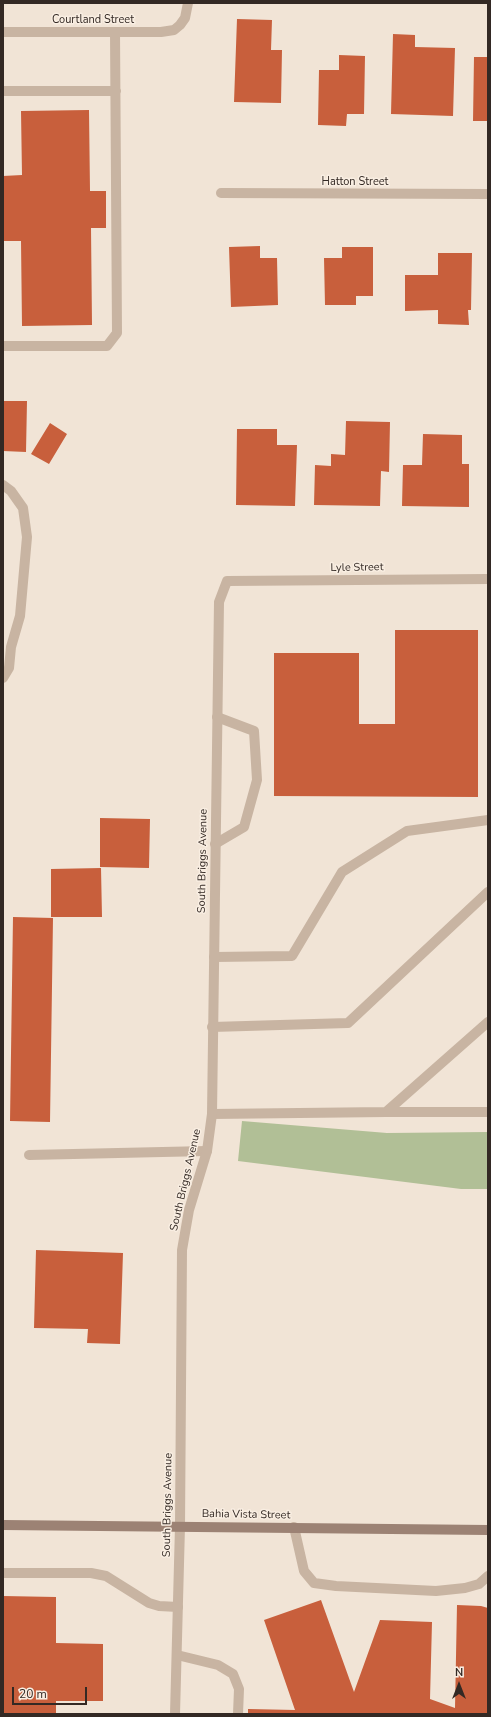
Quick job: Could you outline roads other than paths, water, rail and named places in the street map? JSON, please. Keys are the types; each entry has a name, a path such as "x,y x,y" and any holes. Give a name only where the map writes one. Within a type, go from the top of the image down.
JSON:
{"street":[{"name":"Courtland Street","path":"3,32 161,32 174,30 185,18 188,3"},
{"path":"3,346 107,346 118,333 115,32"},
{"path":"3,91 116,92"},
{"name":"Hatton Street","path":"221,193 488,194"},
{"path":"3,485 11,491 22,508 27,537 20,616 11,647 9,668 3,678"},
{"name":"Lyle Street","path":"227,582 488,579"},
{"name":"South Briggs Avenue","path":"175,1714 180,1526 182,1250 189,1210 207,1151 212,1114 219,602 227,582"},
{"path":"215,844 244,827 257,780 254,731 217,717"},
{"path":"214,957 292,956 342,872 408,831 488,820"},
{"path":"212,1028 348,1022 488,892"},
{"path":"386,1112 488,1022"},
{"path":"212,1114 488,1112"},
{"path":"29,1155 207,1151"},
{"name":"Bahia Vista Street","path":"3,1525 488,1530"},
{"path":"294,1528 304,1571 314,1583 336,1586 436,1591 465,1588 479,1584 488,1576"},
{"path":"3,1573 92,1573 106,1576 149,1603 159,1606 178,1607"},
{"path":"177,1655 218,1664 233,1674 239,1689 238,1714"}]}
